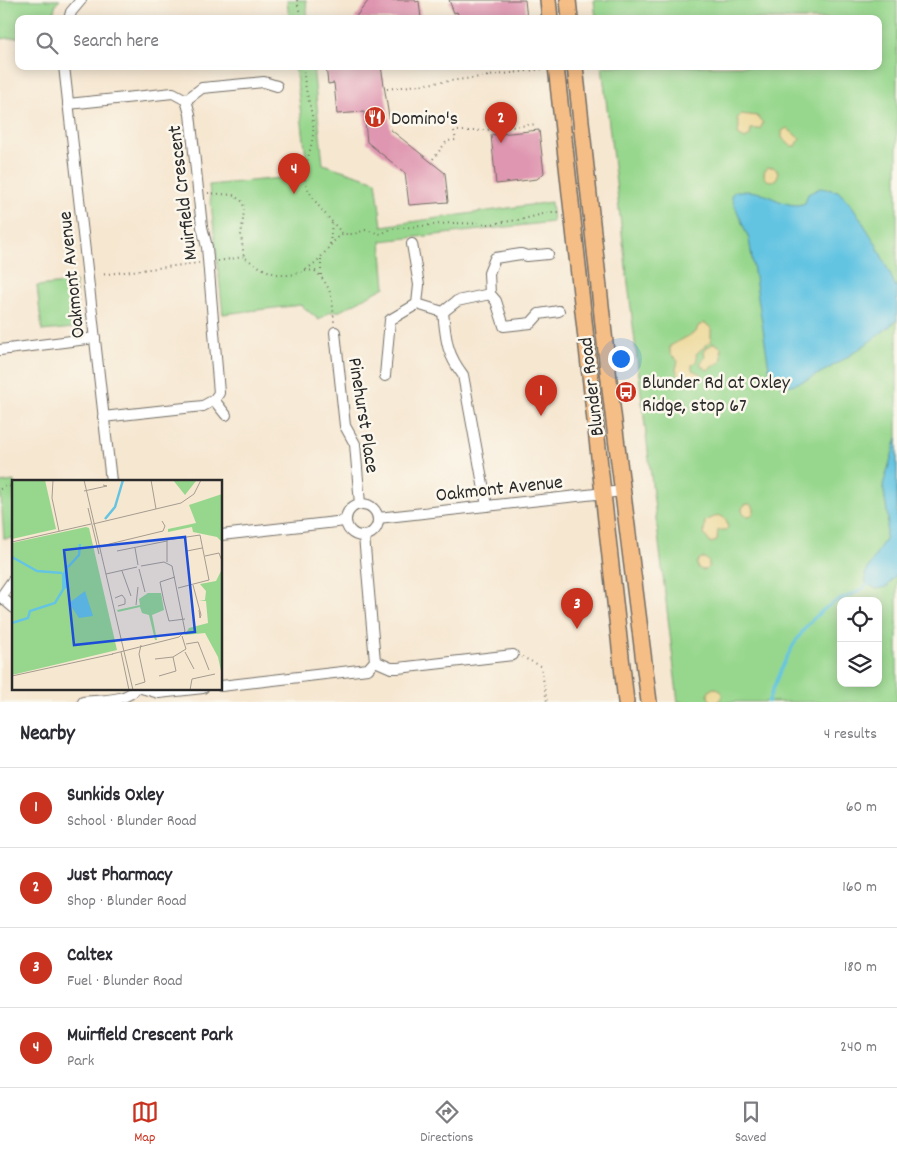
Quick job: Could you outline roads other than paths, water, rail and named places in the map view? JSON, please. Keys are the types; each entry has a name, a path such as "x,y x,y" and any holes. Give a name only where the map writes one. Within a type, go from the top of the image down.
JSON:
{"main road":[{"path":"548,0 550,15"},
{"path":"568,0 570,15"},
{"name":"Blunder Road","path":"550,70 569,170 601,493 626,702"},
{"name":"Blunder Road","path":"575,70 648,702"}],"street":[{"path":"70,15 81,0"},
{"name":"Oakmont Avenue","path":"64,70 111,480"},
{"path":"186,100 202,88 264,82 277,86"},
{"name":"Muirfield Crescent","path":"68,104 173,93 186,100 190,114 198,193 207,247 219,379 219,393 214,400"},
{"path":"412,244 419,285 417,304"},
{"path":"548,254 528,256 520,254 495,258 489,273 490,294 496,301 504,326 531,323 539,314 559,311"},
{"path":"443,312 458,301 490,294"},
{"path":"386,376 390,320 417,304 443,312"},
{"path":"443,312 446,345 451,359 463,374 486,506"},
{"name":"Pinehurst Place","path":"335,332 345,426 355,444 360,504"},
{"path":"0,350 95,338"},
{"path":"103,417 203,406 214,400 226,415"},
{"name":"Oakmont Avenue","path":"378,518 623,491"},
{"path":"360,504 369,506 378,518 373,532 364,536 354,534 345,521 348,512 360,504"},
{"path":"222,535 345,521"},
{"path":"222,686 368,669 375,661 364,536"},
{"path":"12,581 1,597 12,606"},
{"path":"375,661 391,668 398,668 512,655"},
{"path":"83,702 124,697 133,694 135,690"},
{"path":"148,690 159,693 185,690"}],"water":[{"path":"820,188 838,191 853,207 876,244 897,289 897,320 859,349 825,371 794,384 782,386 773,378 769,368 749,239 732,199 732,194 736,191 756,192 786,203 799,205 805,203 808,194"},
{"path":"897,438 897,573 887,587 876,589 866,583 865,574 885,539 888,519 883,485"}],"waterway":[{"path":"768,702 785,660 810,622 833,603 857,592 870,582"}],"place":[{"name":"Domino's","path":"375,117"},
{"name":"Just Pharmacy","path":"501,143"},
{"name":"Muirfield Crescent Park","path":"294,194"},
{"name":"Blunder Rd at Oxley Ridge, stop 67","path":"626,392"},
{"name":"Sunkids Oxley","path":"541,416"},
{"name":"Caltex","path":"577,629"}]}
